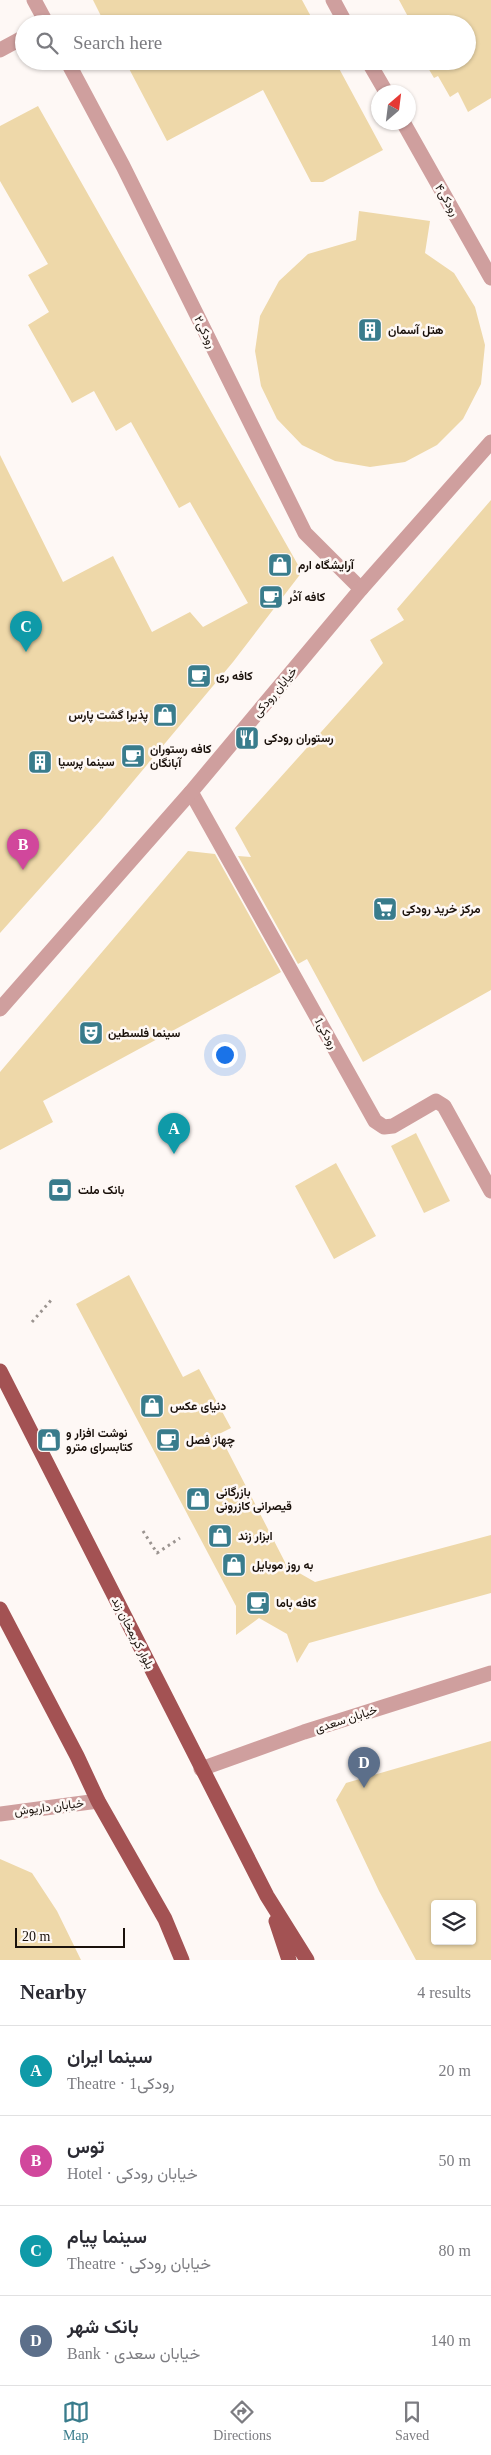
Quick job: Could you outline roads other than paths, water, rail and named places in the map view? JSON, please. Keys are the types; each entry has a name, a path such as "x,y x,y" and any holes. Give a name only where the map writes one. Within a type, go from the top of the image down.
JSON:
{"main road":[{"name":"بلوار کریمخان زند","path":"0,1370 267,1896 307,1960"},
{"path":"0,1609 77,1756 98,1801 164,1919 182,1960"},
{"name":"بلوار کریمخان زند","path":"267,1896 289,1960"},
{"path":"164,1919 194,1960"}],"street":[{"path":"34,0 42,15"},
{"path":"333,0 341,15"},
{"path":"0,50 15,42"},
{"name":"رودکی۲","path":"72,70 123,166 305,533 361,589"},
{"path":"373,70 382,85"},
{"name":"رودکی۴","path":"408,130 491,278"},
{"name":"خیابان رودکی","path":"0,1009 191,792 361,589 491,442"},
{"name":"1رودکی","path":"191,792 375,1121 384,1127 393,1126 436,1101 444,1106 491,1191"},
{"name":"خیابان سعدی","path":"201,1769 304,1732 491,1673"},
{"name":"خیابان داریوش","path":"0,1814 98,1801"}],"place":[{"name":"هتل آسمان","path":"370,330"},
{"name":"آرایشگاه ارم","path":"280,565"},
{"name":"كافه آدُر","path":"271,597"},
{"name":"سینما پیام","path":"26,652"},
{"name":"کافه ری","path":"199,676"},
{"name":"پذیرا گشت پارس","path":"165,715"},
{"name":"رستوران رودکی","path":"247,738"},
{"name":"کافه رستوران آبانگان","path":"133,756"},
{"name":"سینما پرسیا","path":"40,762"},
{"name":"توس","path":"23,870"},
{"name":"مرکز خرید رودکی","path":"385,909"},
{"name":"سینما فلسطین","path":"91,1033"},
{"name":"سینما ایران","path":"174,1154"},
{"name":"بانک ملت","path":"60,1190"},
{"name":"دنیای عکس","path":"152,1406"},
{"name":"نوشت افزار و کتابسرای مترو","path":"49,1440"},
{"name":"چهاز فصل","path":"168,1440"},
{"name":"بازرگانی قیصرانی کازرونی","path":"198,1499"},
{"name":"ابزار زند","path":"220,1536"},
{"name":"به روز موبایل","path":"234,1565"},
{"name":"کافه باما","path":"258,1603"},
{"name":"بانک شهر","path":"364,1788"}]}
